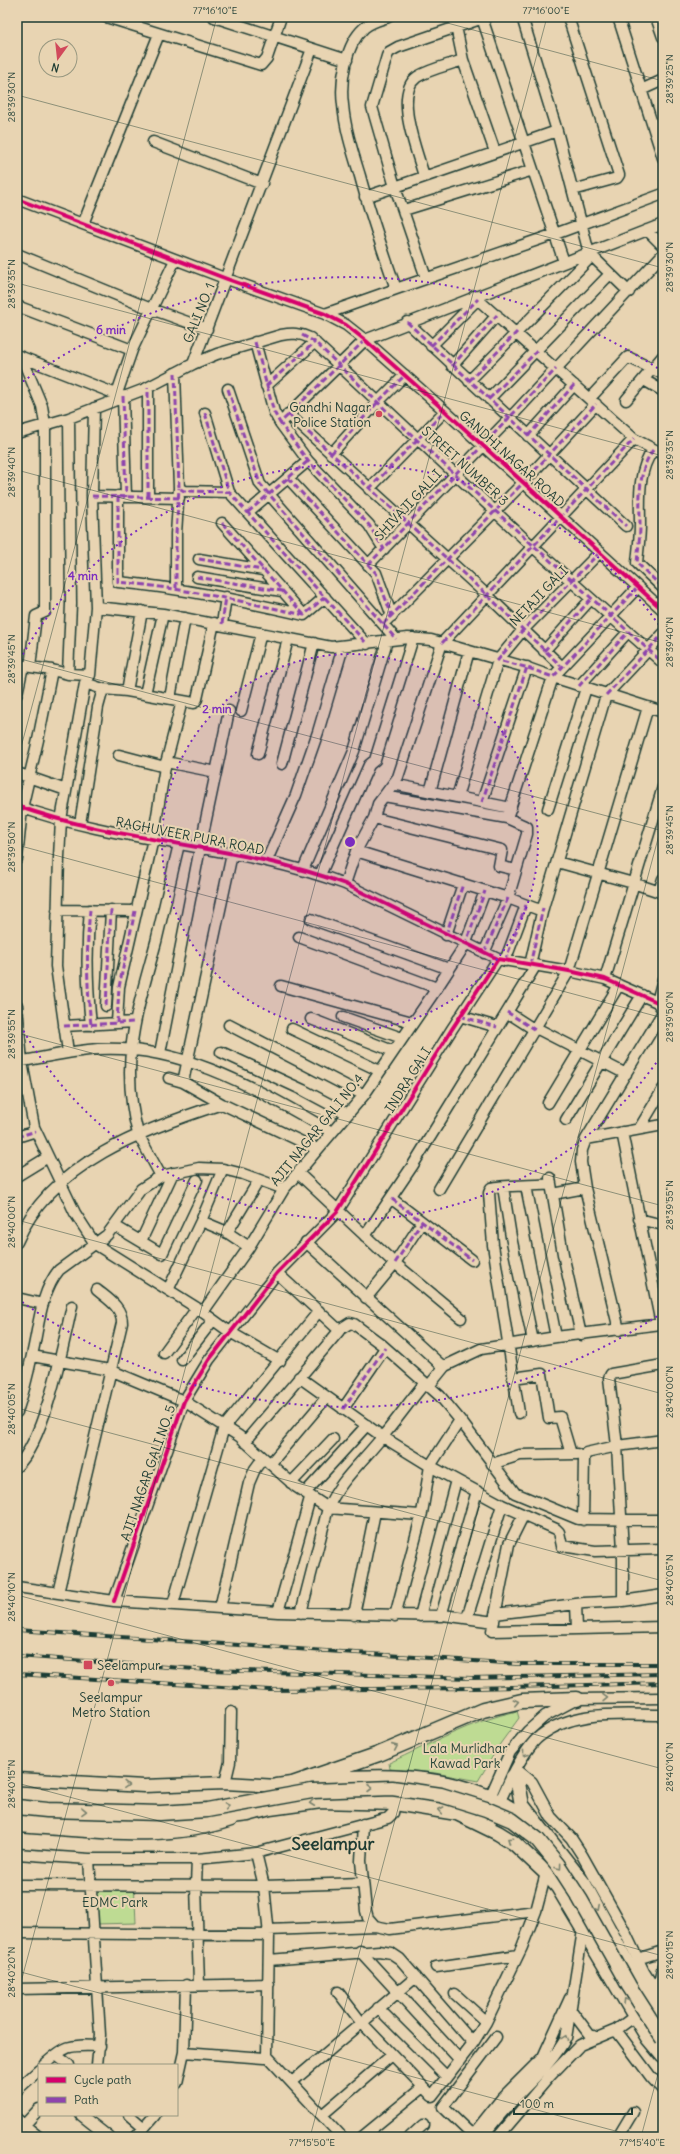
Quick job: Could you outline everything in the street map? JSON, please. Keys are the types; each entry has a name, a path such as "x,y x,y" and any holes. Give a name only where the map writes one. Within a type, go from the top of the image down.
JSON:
{"highway":[{"path":"292,1784 379,1754 483,1710 522,1701 577,1699"},
{"path":"514,1773 518,1783 522,1805 541,1831 562,1854 584,1884 627,1963 663,2022"},
{"path":"277,1786 350,1778 394,1777 440,1783 494,1799 512,1808 541,1831"},
{"path":"17,1807 47,1810 160,1813 207,1810 312,1790 392,1788 441,1795 486,1809 512,1820 537,1839 558,1865 580,1899 629,1986 663,2039"},
{"path":"17,1816 115,1824 174,1823 248,1814 270,1808 321,1801 396,1803 457,1813 514,1843 546,1873 558,1887 648,2038 663,2056"}],"main road":[{"path":"17,1779 144,1786 225,1783 277,1786"},
{"path":"17,1826 152,1833 213,1826 248,1814"}],"street":[{"path":"106,17 261,64 267,58 281,17"},
{"path":"214,17 347,60"},
{"path":"388,17 377,20 363,29 352,47 347,60 342,87 342,105 345,123 365,197 396,289"},
{"path":"454,17 463,60 495,152"},
{"path":"522,17 557,131 590,255 629,292"},
{"path":"568,17 619,175 617,178 573,190"},
{"path":"618,17 663,158"},
{"path":"656,17 663,37"},
{"path":"426,278 395,187 372,107 389,52 398,47 484,18 564,262"},
{"path":"82,224 159,34"},
{"name":"GALI NO. 1","path":"17,433 68,418 118,397 148,388 193,364 207,328 233,281 262,184 319,51"},
{"path":"424,176 406,114 406,102 412,84 419,76 463,60"},
{"path":"641,90 663,80"},
{"path":"365,197 557,131"},
{"path":"153,142 262,184"},
{"path":"404,210 533,170"},
{"path":"325,314 556,234 663,194"},
{"name":"GANDHI NAGAR ROAD","path":"17,199 175,260 325,314 346,325 405,375 663,610"},
{"path":"280,423 365,340 406,322 476,297 564,262 590,255 663,224"},
{"path":"647,230 663,246"},
{"path":"17,254 151,309 207,328"},
{"name":"SHIVAJI GALLI","path":"368,565 454,474 510,418 663,254"},
{"path":"470,381 590,255"},
{"path":"175,260 132,350 118,397 122,497 118,582 176,588 226,597 304,615"},
{"path":"489,399 610,274"},
{"path":"476,297 517,332 634,439 663,454"},
{"path":"431,346 476,297"},
{"path":"17,306 132,350"},
{"path":"452,366 497,315"},
{"path":"406,322 626,526"},
{"name":"STREET NUMBER 3","path":"255,342 281,334 302,335 314,342 416,440 663,663"},
{"path":"193,364 217,354 255,342 266,386 280,423 308,461 369,525 384,549"},
{"path":"266,386 314,342"},
{"path":"20,356 118,397"},
{"path":"17,694 36,616 45,612 45,424 42,406 20,356"},
{"path":"626,400 654,369 663,356"},
{"path":"383,624 448,560 549,455 628,357 663,374"},
{"path":"175,374 179,493 176,534 176,588"},
{"path":"331,454 377,403 405,375"},
{"path":"644,380 663,391"},
{"path":"528,436 574,385"},
{"path":"148,388 148,497"},
{"path":"228,388 260,484 383,624 392,640 354,751 303,870"},
{"path":"68,1052 57,977 57,910 61,820 88,679 96,607 92,496 94,408"},
{"path":"369,489 445,411"},
{"path":"205,413 229,492 367,644"},
{"path":"288,414 486,595 522,631 561,666"},
{"path":"68,418 71,604 68,674"},
{"path":"345,884 356,851 374,818 378,804 398,777 442,643 634,439"},
{"path":"653,450 646,460 641,482 637,563 663,588"},
{"path":"248,512 308,461"},
{"path":"288,478 376,573 392,616"},
{"path":"92,496 148,497 184,491 229,492"},
{"path":"222,523 304,615"},
{"name":"NETAJI GALI","path":"498,660 522,631 600,552"},
{"path":"199,559 263,570"},
{"path":"197,577 282,591"},
{"path":"507,818 553,677 561,666 638,587"},
{"path":"23,666 52,670 88,679 103,690 145,694 194,703 196,701 226,597"},
{"path":"304,615 325,597"},
{"path":"544,651 591,599"},
{"path":"96,607 163,614 314,644 343,647 413,638 442,643 527,667 606,695 663,712"},
{"path":"127,692 142,611"},
{"path":"145,694 163,614"},
{"path":"170,698 186,618"},
{"path":"548,809 582,687 628,632"},
{"path":"241,711 261,633"},
{"path":"365,1236 392,1198 507,1012 533,965 543,908 606,695 663,634"},
{"path":"320,875 369,765 375,760 413,638"},
{"path":"258,754 288,639"},
{"path":"282,764 314,644"},
{"path":"267,860 296,795 318,732 343,647"},
{"path":"430,792 469,651"},
{"path":"457,797 498,660"},
{"path":"482,802 527,667"},
{"path":"17,859 19,807 29,777 52,670"},
{"path":"80,824 97,714 103,690"},
{"path":"116,1023 119,987 135,911 139,908 166,764 182,701"},
{"path":"439,1189 570,971 648,707"},
{"path":"160,1053 200,848 229,711"},
{"path":"119,755 216,772"},
{"path":"17,773 66,790"},
{"path":"393,784 511,808"},
{"path":"605,979 633,883 661,798 663,787"},
{"path":"384,796 507,818 527,827 527,834 508,898 484,953"},
{"name":"RAGHUVEER PURA ROAD","path":"19,807 61,820 267,860 320,875 345,884 465,945"},
{"path":"374,818 502,850 500,866 516,870"},
{"path":"161,1176 138,1134 130,1094 130,1050 135,1022 163,914 179,844"},
{"path":"356,851 508,898 537,909 543,908"},
{"path":"183,1082 232,854"},
{"path":"557,862 661,892 663,879"},
{"path":"446,935 463,884"},
{"name":"AJIT NAGAR GALI NO.4","path":"164,1353 249,1247 284,1189 364,1095 465,945 485,891"},
{"name":"INDRA GALI","path":"337,1212 460,1016 502,960 526,905"},
{"path":"57,910 135,911"},
{"path":"90,910 86,950 87,985 91,1025"},
{"path":"106,1006 111,910"},
{"path":"311,919 449,969"},
{"path":"299,937 437,988"},
{"path":"465,945 502,960 570,971 605,979 642,995 661,1007"},
{"path":"619,1330 585,1188 581,1162 582,1150 586,1138 626,1074 661,1007 663,979"},
{"path":"548,1103 581,1051 619,985"},
{"path":"281,986 412,1022"},
{"path":"566,1120 642,995"},
{"path":"17,1005 20,1062 36,1132 75,1213 95,1244 200,1310 230,1332 280,1361"},
{"path":"507,1012 535,1029 626,1074"},
{"path":"460,1016 497,1027"},
{"path":"343,1017 402,1038"},
{"path":"311,1019 394,1051"},
{"path":"64,1026 135,1022"},
{"path":"229,1025 364,1095"},
{"path":"292,1029 380,1071"},
{"path":"20,1062 68,1052 99,1049 160,1053 187,1060 245,1084 332,1132"},
{"path":"221,1052 304,1090 348,1114"},
{"path":"169,1078 183,1082 222,1104 317,1149"},
{"path":"639,1129 663,1089"},
{"path":"17,1242 30,1216 60,1183 112,1148 138,1134 222,1104"},
{"path":"586,1138 663,1125"},
{"path":"17,1137 36,1132"},
{"path":"301,1613 328,1508 344,1480 383,1437 426,1385 445,1366 472,1352 507,1344 661,1325 662,1322 639,1219 622,1132"},
{"path":"17,1176 48,1157"},
{"path":"17,1412 32,1356 43,1304 49,1286 59,1270 95,1244 115,1226 141,1188 161,1176 199,1168 223,1169 284,1189"},
{"path":"168,1290 223,1169"},
{"path":"141,1242 173,1173"},
{"path":"298,1173 337,1212 461,1318"},
{"path":"115,1226 162,1254 197,1180"},
{"path":"228,1233 259,1180"},
{"path":"519,1414 507,1344 489,1212 491,1188 551,1185 585,1188"},
{"path":"551,1185 581,1335"},
{"path":"526,1186 556,1337"},
{"path":"503,1187 511,1237 533,1342"},
{"path":"392,1198 472,1260"},
{"name":"AJIT NAGAR GALI NO. 5","path":"114,1601 184,1401 209,1360 276,1273 337,1212"},
{"path":"639,1219 663,1225"},
{"path":"201,1220 228,1233 249,1247"},
{"path":"366,1298 395,1263 422,1222"},
{"path":"306,1242 366,1298 440,1364 445,1366"},
{"path":"276,1273 339,1331"},
{"path":"58,1593 122,1318 118,1308 97,1290"},
{"path":"17,1298 43,1304"},
{"path":"17,1466 31,1447 43,1415 60,1360 72,1306"},
{"path":"173,1604 224,1427 280,1361 319,1311"},
{"path":"182,1360 213,1320"},
{"path":"245,1442 339,1331 352,1323 385,1348 440,1396 460,1420 514,1493 573,1518 583,1520 663,1520"},
{"path":"343,1409 385,1348"},
{"path":"32,1356 110,1370 184,1401 245,1442 290,1482 328,1508 420,1515"},
{"path":"623,1601 623,1550 617,1446 609,1380 610,1376 663,1365"},
{"path":"513,1378 542,1374 549,1418 560,1417 571,1454"},
{"path":"299,1377 326,1398 383,1437 430,1466 477,1490 502,1506 556,1529 559,1532 560,1544 565,1548 582,1550 663,1549"},
{"path":"220,1608 249,1483 254,1469 267,1461 326,1398"},
{"path":"395,1616 420,1515 422,1513 430,1466 460,1420"},
{"path":"278,1612 308,1495 367,1425"},
{"path":"290,1482 333,1439"},
{"path":"492,1464 520,1455 586,1453 617,1446 663,1440"},
{"path":"583,1520 584,1458 586,1453"},
{"path":"420,1616 456,1480"},
{"path":"443,1615 477,1490"},
{"path":"466,1618 502,1506"},
{"path":"354,1615 375,1512"},
{"path":"523,1516 509,1544 492,1631 663,1627"},
{"path":"17,1587 114,1601 278,1612 395,1616 443,1615 466,1618 494,1618 576,1604 623,1601 663,1595"},
{"path":"576,1604 577,1629"},
{"path":"483,1826 510,1752 528,1731 545,1716 577,1699 663,1698"},
{"path":"554,1711 561,1723"},
{"path":"225,1783 230,1762 231,1712"},
{"path":"494,1799 539,1736 561,1723 596,1715 663,1715"},
{"path":"514,1773 532,1782 551,1817 571,1838 622,1926 637,1959 663,2002"},
{"path":"17,1854 89,1859 197,1859 256,1853 388,1818 393,1813 396,1803"},
{"path":"363,1824 361,1856 363,1883 368,1918 375,1926"},
{"path":"256,1853 264,1886 268,1933 269,1984 267,2056 342,2137"},
{"path":"89,1859 92,1932 100,2046 97,2064"},
{"path":"197,1859 196,1934 199,1985"},
{"path":"338,1992 361,2022 432,2096 473,2043 486,2022 518,1955 536,1911 546,1873"},
{"path":"17,1885 264,1886 363,1883"},
{"path":"17,1933 268,1933 375,1926 390,1929 536,1911"},
{"path":"498,2137 546,2073 566,2038 575,1992 583,1930"},
{"path":"269,1960 360,1951 391,1952 416,1977 473,2043"},
{"path":"360,1951 460,2060"},
{"path":"637,1959 663,1951"},
{"path":"436,1967 518,1955"},
{"path":"657,1993 663,1965"},
{"path":"292,2082 396,1992 416,1977"},
{"path":"17,1989 269,1984"},
{"path":"178,2079 184,2052 186,1985"},
{"path":"475,2136 502,2098 543,2057 548,2049 563,2012 575,1992"},
{"path":"455,1994 486,2022"},
{"path":"378,2008 446,2076"},
{"path":"571,2010 589,2034 597,2038"},
{"path":"475,2136 580,2045 616,2030 635,2016"},
{"path":"616,2030 651,2077 663,2090"},
{"path":"475,2136 443,2107 496,2036"},
{"path":"45,2064 67,2047 74,2045 100,2046"},
{"path":"184,2052 264,2058 267,2056"},
{"path":"56,2055 68,2064"},
{"path":"322,2115 392,2055"},
{"path":"17,2090 37,2076"},
{"path":"362,2137 423,2087"},
{"path":"38,2110 19,2125 39,2137"},
{"path":"618,2137 633,2112"},
{"path":"82,2116 109,2137"},
{"path":"130,2116 144,2128"},
{"path":"136,2137 154,2116"},
{"path":"410,2137 423,2125"}],"green space":[{"name":"Lala Murlidhar Kawad Park","path":"517,1711 519,1718 500,1744 478,1781 435,1773 390,1769 389,1763 436,1741 500,1715"},
{"name":"EDMC Park","path":"134,1880 136,1923 96,1924 93,1882"}],"railway":[{"path":"17,1630 519,1664 663,1664"},
{"path":"17,1656 209,1670 471,1678 663,1674"},
{"path":"17,1674 270,1690 473,1688 663,1683"}],"marked path":[{"path":"431,346 478,299"},
{"path":"452,366 497,315"},
{"path":"407,322 626,526"},
{"path":"469,381 517,332"},
{"path":"302,335 315,342 416,439 663,663"},
{"path":"365,340 280,423 308,461 369,525 384,549"},
{"path":"255,342 274,412 280,423"},
{"path":"266,386 315,342"},
{"path":"489,399 537,351"},
{"path":"368,565 556,369"},
{"path":"175,373 179,488 184,491 229,492"},
{"path":"331,454 377,403 405,375"},
{"path":"528,436 574,385"},
{"path":"148,388 148,497"},
{"path":"228,389 260,484 396,639"},
{"path":"123,396 126,497"},
{"path":"383,624 523,483 596,404"},
{"path":"369,489 445,411"},
{"path":"205,413 229,492 367,644"},
{"path":"288,414 487,595 561,666"},
{"path":"442,643 634,439"},
{"path":"653,450 644,467 640,486 640,530 637,563 663,588"},
{"path":"248,512 308,461"},
{"path":"288,478 376,573 392,616"},
{"path":"176,588 176,534 179,488"},
{"path":"92,496 179,498"},
{"path":"118,496 118,582 189,591 304,615 325,597"},
{"path":"222,523 304,615"},
{"path":"600,552 522,631 498,660 525,667 553,677 638,587"},
{"path":"199,559 263,570"},
{"path":"197,577 282,591"},
{"path":"222,624 226,597"},
{"path":"544,651 591,599"},
{"path":"579,686 628,632"},
{"path":"606,695 663,634"},
{"path":"482,802 527,667"},
{"path":"446,935 463,884"},
{"path":"465,945 485,891"},
{"path":"484,953 508,898"},
{"path":"505,961 526,905"},
{"path":"530,965 543,908"},
{"path":"90,910 88,968 91,1025"},
{"path":"106,1006 111,910"},
{"path":"117,1023 119,987 135,911"},
{"path":"507,1012 535,1030"},
{"path":"460,1016 497,1027"},
{"path":"64,1026 135,1022"},
{"path":"17,1137 36,1131"},
{"path":"392,1199 472,1260"},
{"path":"395,1263 422,1222"},
{"path":"343,1409 385,1348"}],"cycle path":[{"path":"17,199 227,279 325,314 346,325 445,411 663,610"},
{"path":"17,806 57,819 98,829 264,860 305,871 345,884 498,959 569,971 605,979 657,1002 663,1010"},
{"path":"114,1601 184,1401 209,1360 277,1273 337,1212 452,1029 498,959"}],"place":[{"name":"Gandhi Nagar Police Station","path":"379,414"},
{"name":"Seelampur","path":"88,1665"},
{"name":"Seelampur Metro Station","path":"111,1683"}],"district":[{"name":"Seelampur","path":"333,1844"}]}
